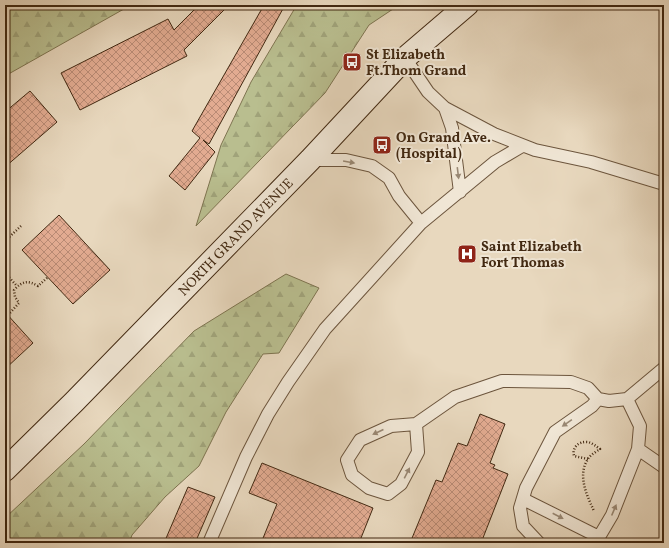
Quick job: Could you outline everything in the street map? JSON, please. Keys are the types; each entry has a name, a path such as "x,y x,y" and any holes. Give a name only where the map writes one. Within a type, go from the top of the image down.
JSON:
{"main road":[{"name":"NORTH GRAND AVENUE","path":"5,470 74,402 310,160 405,58 467,5"}],"lane":[{"path":"405,58 428,92 445,108 494,134 535,150 591,162 664,184"},
{"path":"445,108 452,128 460,192"},
{"path":"209,543 246,457 268,414 288,382 325,329 421,223 496,162 522,146"},
{"path":"310,160 346,160 372,166 389,178 399,196 421,223"},
{"path":"416,424 418,452 401,484 388,494 369,488 352,475 347,460 360,440 391,426 416,424 455,397 502,381 571,382 588,388 598,399 609,401 627,399 664,368"},
{"path":"540,543 523,526 520,508 526,488 555,432 592,406 598,399"},
{"path":"523,499 596,540 608,521 638,449 640,426 627,399"},
{"path":"638,449 664,467"}],"path":[{"path":"5,242 21,226"},
{"path":"5,273 17,286"},
{"path":"8,315 19,303 15,297 14,290 17,286 23,282 31,282 38,286 48,277"},
{"path":"588,459 574,456 574,449 576,445 582,442 588,442 600,449 588,459 585,468 584,487 596,514 608,521"}],"green space":[{"path":"5,5 131,5 5,76"},
{"path":"296,5 399,5 369,25 325,93 196,226 221,145 251,82"},
{"path":"286,274 319,288 279,353 263,354 226,412 199,466 165,497 132,535 129,543 5,543 5,518 84,444 194,331"}],"building":[{"path":"199,5 229,5 184,50 187,56 80,110 61,73 168,19 174,30"},
{"path":"264,5 285,5 209,144 203,140 215,152 185,190 169,176 200,138 192,131"},
{"path":"30,91 57,122 5,167 5,112"},
{"path":"59,215 110,270 73,304 22,250"},
{"path":"5,312 33,343 5,369"},
{"path":"480,414 505,424 490,463 495,465 493,468 508,474 481,543 410,543 436,480 442,482 458,443 467,446"},
{"path":"262,463 373,508 359,543 261,543 277,504 249,493"},
{"path":"188,487 215,497 195,543 164,543"}],"place":[{"name":"St Elizabeth Ft.Thom Grand","path":"352,62"},
{"name":"On Grand Ave. (Hospital)","path":"382,145"},
{"name":"Saint Elizabeth Fort Thomas","path":"467,254"}]}
